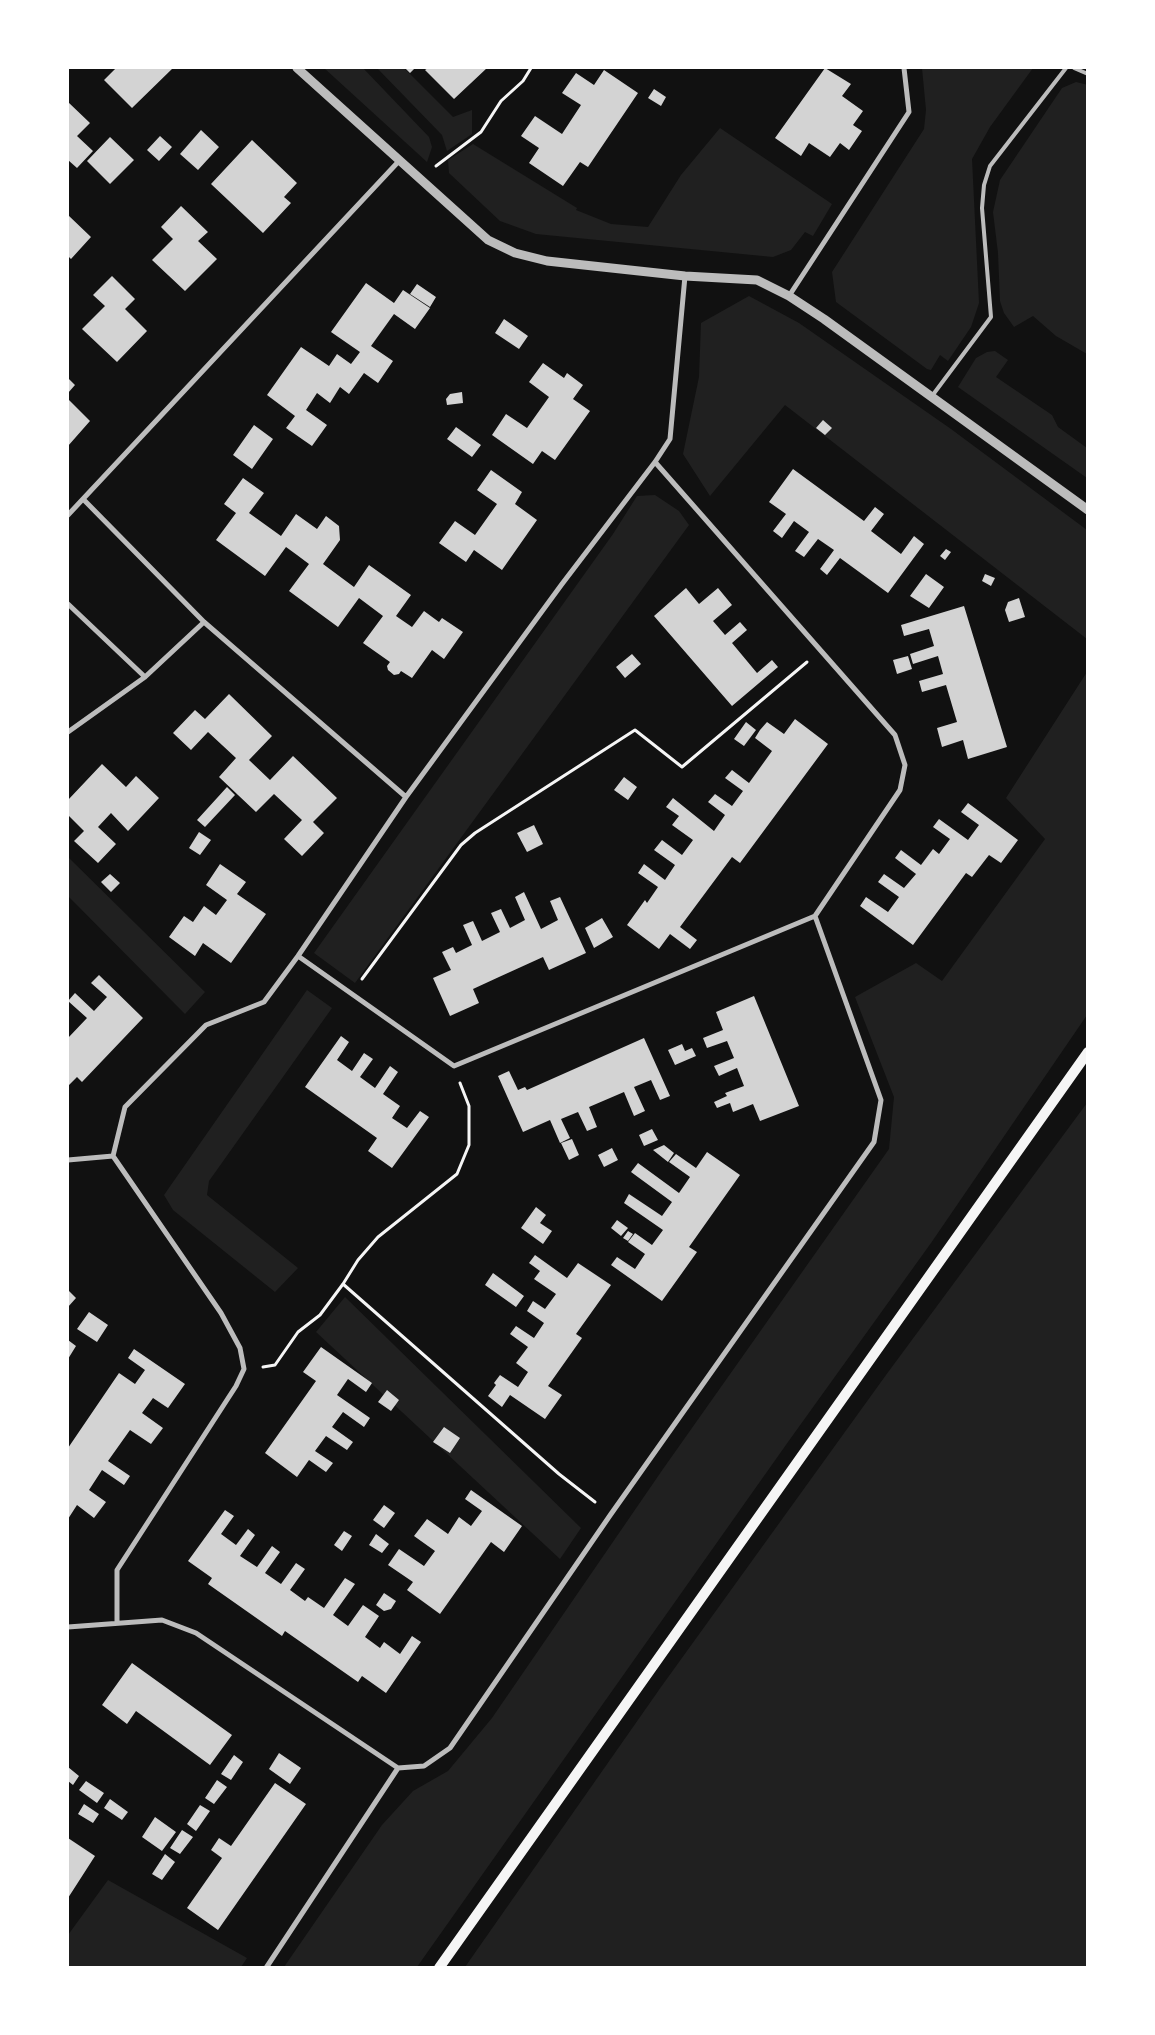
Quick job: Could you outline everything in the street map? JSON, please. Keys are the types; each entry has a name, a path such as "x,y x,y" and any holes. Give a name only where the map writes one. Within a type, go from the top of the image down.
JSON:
{"main road":[{"path":"438,1968 1088,1052"}],"street":[{"path":"297,68 488,240 515,253 547,261 685,276 758,280 789,296 932,396 1088,510"},
{"path":"789,296 909,112 904,68"},
{"path":"68,515 399,161"},
{"path":"117,1622 117,1570 236,1386 244,1369 240,1348 221,1313 113,1156 124,1107 206,1024 264,1002 298,956 406,797 562,584 655,462 670,439 685,276"},
{"path":"298,956 454,1066 815,916 900,790 905,765 895,735 655,462"},
{"path":"84,500 204,622 406,797"},
{"path":"68,604 146,676"},
{"path":"68,732 146,676 204,622"},
{"path":"68,1627 162,1620 196,1633 398,1768 424,1766 450,1748 874,1142 882,1100 815,916"},
{"path":"68,1160 113,1156"},
{"path":"266,1968 398,1768"}],"lane":[{"path":"932,396 991,316 982,208 984,185 990,166 1066,68"},
{"path":"1074,68 1088,74"}],"path":[{"path":"421,180 442,161 481,132 501,101 524,81 531,68"},
{"path":"351,994 461,845 475,833 635,730 682,768 821,650"},
{"path":"244,1369 275,1365 298,1332 320,1315 344,1284 358,1260 378,1237 457,1174 469,1145 470,1106 454,1066"},
{"path":"344,1284 559,1474 612,1514"}],"shaded area":[{"path":"324,68 363,68 429,137 432,147 427,162"},
{"path":"377,68 404,68 453,117 472,110 472,134 447,151 442,135"},
{"path":"922,68 1033,68 990,127 972,159 979,303 971,327 948,361 940,355 931,370 927,369 836,302 832,272 924,129 926,110"},
{"path":"1076,82 1088,85 1087,354 1056,336 1033,316 1014,327 1004,313 1000,301 998,253 993,212 1000,180 1062,88"},
{"path":"720,128 832,204 813,236 805,232 791,250 773,257 536,234 500,221 449,173 448,160 473,144 577,208 576,210 611,224 648,227 681,175"},
{"path":"749,296 799,323 951,429 1087,530 1087,639 785,405 710,496 683,454 699,377 701,323"},
{"path":"995,351 1008,360 996,377 1052,415 1058,427 1087,448 1087,478 958,387 976,358 987,352"},
{"path":"655,495 679,511 689,525 355,983 314,953 613,534 637,496"},
{"path":"1087,672 1087,1015 931,1243 417,1967 284,1967 382,1825 413,1791 448,1771 492,1718 663,1469 889,1149 894,1097 855,997 916,963 942,981 1045,839 1006,798"},
{"path":"68,857 205,992 185,1014 68,896"},
{"path":"307,990 332,1008 209,1181 207,1195 298,1268 275,1292 173,1210 164,1195"},
{"path":"1087,1103 1087,1967 465,1967 661,1687 886,1375"},
{"path":"345,1297 581,1528 560,1559 316,1332"},
{"path":"108,1880 247,1958 241,1967 68,1967 68,1935"}],"building":[{"path":"116,68 173,68 132,108 104,80"},
{"path":"405,68 415,68 410,73"},
{"path":"428,68 487,68 454,99 425,70"},
{"path":"825,68 851,84 842,96 863,111 853,125 862,131 849,150 840,143 830,157 809,143 801,156 775,138"},
{"path":"604,70 638,93 588,167 580,162 563,186 529,163 539,148 521,136 535,116 562,134 581,105 562,93 576,73 594,85"},
{"path":"654,89 666,97 661,106 648,98"},
{"path":"68,102 90,123 77,136 93,151 77,168 68,160"},
{"path":"201,130 219,147 198,170 180,154"},
{"path":"160,136 172,147 159,161 147,150"},
{"path":"110,137 134,160 110,184 87,161"},
{"path":"252,140 297,183 284,197 291,203 263,233 211,184"},
{"path":"181,206 208,232 198,241 217,259 185,291 152,260 173,239 161,227"},
{"path":"68,215 91,237 71,259 68,256"},
{"path":"112,276 135,299 125,309 147,331 117,362 82,329 105,306 93,295"},
{"path":"366,283 394,303 403,290 430,308 415,329 394,314 371,346 393,361 378,383 364,373 349,394 340,387 330,403 317,393 306,410 327,425 312,446 286,428 295,416 267,395 301,347 329,366 337,354 351,364 360,352 331,332"},
{"path":"417,284 436,297 430,307 410,294"},
{"path":"504,319 528,336 519,349 495,333"},
{"path":"543,363 564,378 567,373 583,385 573,399 590,411 555,460 542,451 533,464 492,435 506,414 527,428 549,397 529,382"},
{"path":"68,378 75,385 68,393"},
{"path":"462,392 463,403 447,405 446,399 450,394"},
{"path":"68,399 90,421 68,446"},
{"path":"823,420 832,428 825,435 816,428"},
{"path":"254,425 273,439 252,469 233,455"},
{"path":"456,427 481,445 472,457 447,439"},
{"path":"793,469 864,521 875,507 884,514 871,531 901,554 914,536 924,544 888,593 840,558 827,575 820,569 834,550 818,539 804,557 795,551 809,532 794,521 782,538 773,531 786,514 769,502"},
{"path":"491,470 522,492 515,504 537,520 502,570 474,550 466,562 439,543 455,521 475,535 497,504 477,490"},
{"path":"243,478 264,493 249,513 281,536 296,514 317,529 326,516 339,526 340,540 323,564 354,587 369,565 411,595 396,616 412,627 424,611 439,622 442,618 463,632 444,659 432,650 412,678 401,671 399,674 394,675 388,670 387,666 390,662 363,643 383,616 359,598 338,627 289,591 309,564 286,547 265,576 216,540 236,513 224,504"},
{"path":"946,549 951,552 945,560 940,556"},
{"path":"926,574 944,587 929,608 910,596"},
{"path":"985,574 995,578 991,586 982,581"},
{"path":"686,588 699,604 718,588 732,605 713,621 725,635 740,622 747,630 732,643 757,673 772,660 778,667 732,706 654,616"},
{"path":"1019,598 1025,617 1009,622 1005,610 1008,602"},
{"path":"964,606 1007,747 968,759 963,740 942,747 937,728 957,722 946,685 922,692 919,681 943,674 938,656 913,664 910,654 934,646 929,629 904,636 901,625"},
{"path":"632,654 641,664 625,678 616,667"},
{"path":"908,656 912,669 897,674 893,660"},
{"path":"229,694 272,736 249,760 270,780 293,756 337,798 313,822 324,833 302,856 284,839 302,820 274,794 256,812 219,777 236,758 208,732 191,750 173,733 195,710 205,719"},
{"path":"795,719 828,744 740,863 732,857 680,927 697,940 690,949 670,934 659,949 627,925 645,900 647,903 658,887 638,873 644,864 665,880 675,865 654,850 662,840 682,855 693,840 672,825 679,816 666,807 673,798 714,831 725,815 708,802 715,794 732,806 743,791 725,778 732,770 749,783 772,751 755,738 760,730 767,722 784,734"},
{"path":"746,722 756,730 744,746 734,739"},
{"path":"102,764 126,787 136,776 159,798 128,831 111,813 98,827 116,844 98,863 74,841 84,831 68,815 68,800"},
{"path":"624,777 637,787 628,800 614,790"},
{"path":"227,787 235,795 205,827 197,820"},
{"path":"968,803 1018,840 1001,863 989,855 972,877 966,873 913,945 860,906 866,897 888,912 899,897 878,882 884,874 904,888 916,874 895,858 901,850 921,865 933,849 939,854 950,839 933,827 939,819 968,840 979,825 961,812"},
{"path":"534,825 543,844 527,852 517,833"},
{"path":"199,832 211,840 200,855 189,848"},
{"path":"220,864 246,882 237,894 266,914 231,963 203,943 195,956 169,937 184,916 193,922 204,906 216,915 227,900 206,885"},
{"path":"110,874 120,883 111,892 101,882"},
{"path":"524,892 541,929 558,920 550,901 560,897 586,953 549,970 543,957 473,989 479,1003 450,1016 433,978 451,970 442,952 453,947 456,953 472,945 463,925 473,921 482,941 500,932 491,913 501,909 510,928 525,920 515,897"},
{"path":"602,918 613,937 594,948 585,928"},
{"path":"99,975 143,1018 82,1082 77,1077 68,1086 68,1038 87,1018 68,1001 75,993 94,1011 107,997 91,983"},
{"path":"754,996 799,1106 760,1121 753,1104 733,1112 730,1103 717,1108 714,1102 727,1096 725,1093 744,1086 737,1068 719,1076 714,1066 734,1058 727,1041 707,1048 703,1038 723,1030 716,1012"},
{"path":"341,1036 349,1042 337,1060 352,1071 364,1053 373,1059 360,1077 375,1088 390,1066 398,1072 383,1094 400,1106 392,1118 407,1128 420,1111 429,1117 392,1168 368,1151 377,1138 305,1087"},
{"path":"644,1038 670,1096 660,1100 651,1080 634,1087 645,1111 634,1116 624,1092 589,1107 597,1127 587,1131 578,1112 561,1119 570,1138 560,1143 550,1120 523,1132 498,1076 509,1071 518,1090 525,1087 527,1090"},
{"path":"682,1044 685,1051 692,1048 696,1056 675,1065 668,1050"},
{"path":"652,1129 658,1140 644,1146 639,1135"},
{"path":"572,1139 579,1155 569,1160 561,1143"},
{"path":"664,1145 674,1153 668,1162 653,1150"},
{"path":"612,1148 618,1160 604,1167 598,1155"},
{"path":"707,1152 740,1175 689,1247 697,1252 662,1301 611,1265 617,1257 635,1269 645,1254 628,1242 635,1233 652,1245 663,1230 624,1203 629,1194 662,1216 672,1202 631,1172 638,1163 679,1193 690,1177 669,1162 676,1154 696,1168"},
{"path":"536,1207 546,1215 540,1223 552,1231 543,1244 521,1228"},
{"path":"617,1220 628,1228 621,1236 611,1228"},
{"path":"628,1231 633,1234 628,1241 623,1238"},
{"path":"535,1255 567,1278 578,1263 611,1285 576,1334 582,1338 548,1386 562,1395 545,1419 510,1395 502,1407 488,1396 500,1375 518,1387 528,1372 516,1363 528,1347 510,1334 516,1326 534,1338 544,1323 527,1311 533,1301 545,1309 556,1294 534,1279 540,1271 529,1263"},
{"path":"493,1273 524,1296 516,1307 485,1285"},
{"path":"68,1290 76,1298 68,1307"},
{"path":"89,1312 108,1325 97,1342 77,1329"},
{"path":"68,1340 76,1346 68,1359"},
{"path":"321,1347 372,1383 366,1392 348,1379 337,1395 370,1418 364,1427 343,1412 332,1427 353,1442 347,1450 326,1436 315,1451 333,1463 326,1472 309,1460 297,1477 265,1453 316,1381 303,1372"},
{"path":"134,1349 185,1384 168,1408 153,1398 142,1413 163,1428 151,1444 130,1430 108,1461 130,1476 124,1485 102,1470 89,1490 106,1502 94,1518 77,1505 68,1519 68,1448 119,1373 135,1384 145,1370 128,1358"},
{"path":"387,1390 399,1400 391,1411 378,1402"},
{"path":"444,1427 460,1438 450,1453 433,1442"},
{"path":"471,1490 522,1526 504,1552 491,1542 440,1614 407,1590 413,1582 388,1565 399,1549 424,1566 435,1551 414,1536 427,1519 448,1534 459,1517 471,1526 482,1511 465,1499"},
{"path":"384,1505 395,1513 384,1528 373,1520"},
{"path":"225,1510 234,1516 221,1534 236,1545 248,1529 255,1535 240,1556 257,1567 272,1546 280,1552 265,1573 281,1584 296,1563 305,1569 290,1590 305,1601 308,1597 324,1608 345,1578 355,1584 333,1615 348,1626 363,1605 379,1616 365,1637 380,1648 384,1642 400,1654 412,1636 421,1642 386,1693 362,1676 358,1682 285,1631 282,1636 208,1584 212,1578 188,1561"},
{"path":"344,1531 352,1536 342,1551 334,1545"},
{"path":"376,1534 389,1544 382,1553 369,1545"},
{"path":"384,1593 396,1601 391,1609 384,1611 376,1605"},
{"path":"132,1663 232,1735 210,1765 136,1711 127,1724 102,1705"},
{"path":"279,1753 301,1768 290,1784 269,1769"},
{"path":"234,1755 243,1762 231,1780 221,1774"},
{"path":"68,1767 79,1776 73,1785 68,1781"},
{"path":"217,1780 227,1787 214,1804 205,1798"},
{"path":"86,1781 104,1793 97,1803 79,1790"},
{"path":"275,1783 306,1804 218,1930 187,1908 222,1858 211,1850 219,1838 231,1846"},
{"path":"110,1799 128,1812 122,1820 104,1808"},
{"path":"84,1804 99,1814 93,1823 78,1814"},
{"path":"200,1805 210,1811 196,1831 187,1824"},
{"path":"155,1817 176,1832 162,1851 142,1837"},
{"path":"182,1830 193,1837 180,1854 170,1848"},
{"path":"68,1838 95,1856 68,1898"},
{"path":"165,1854 175,1862 162,1880 152,1874"}]}
